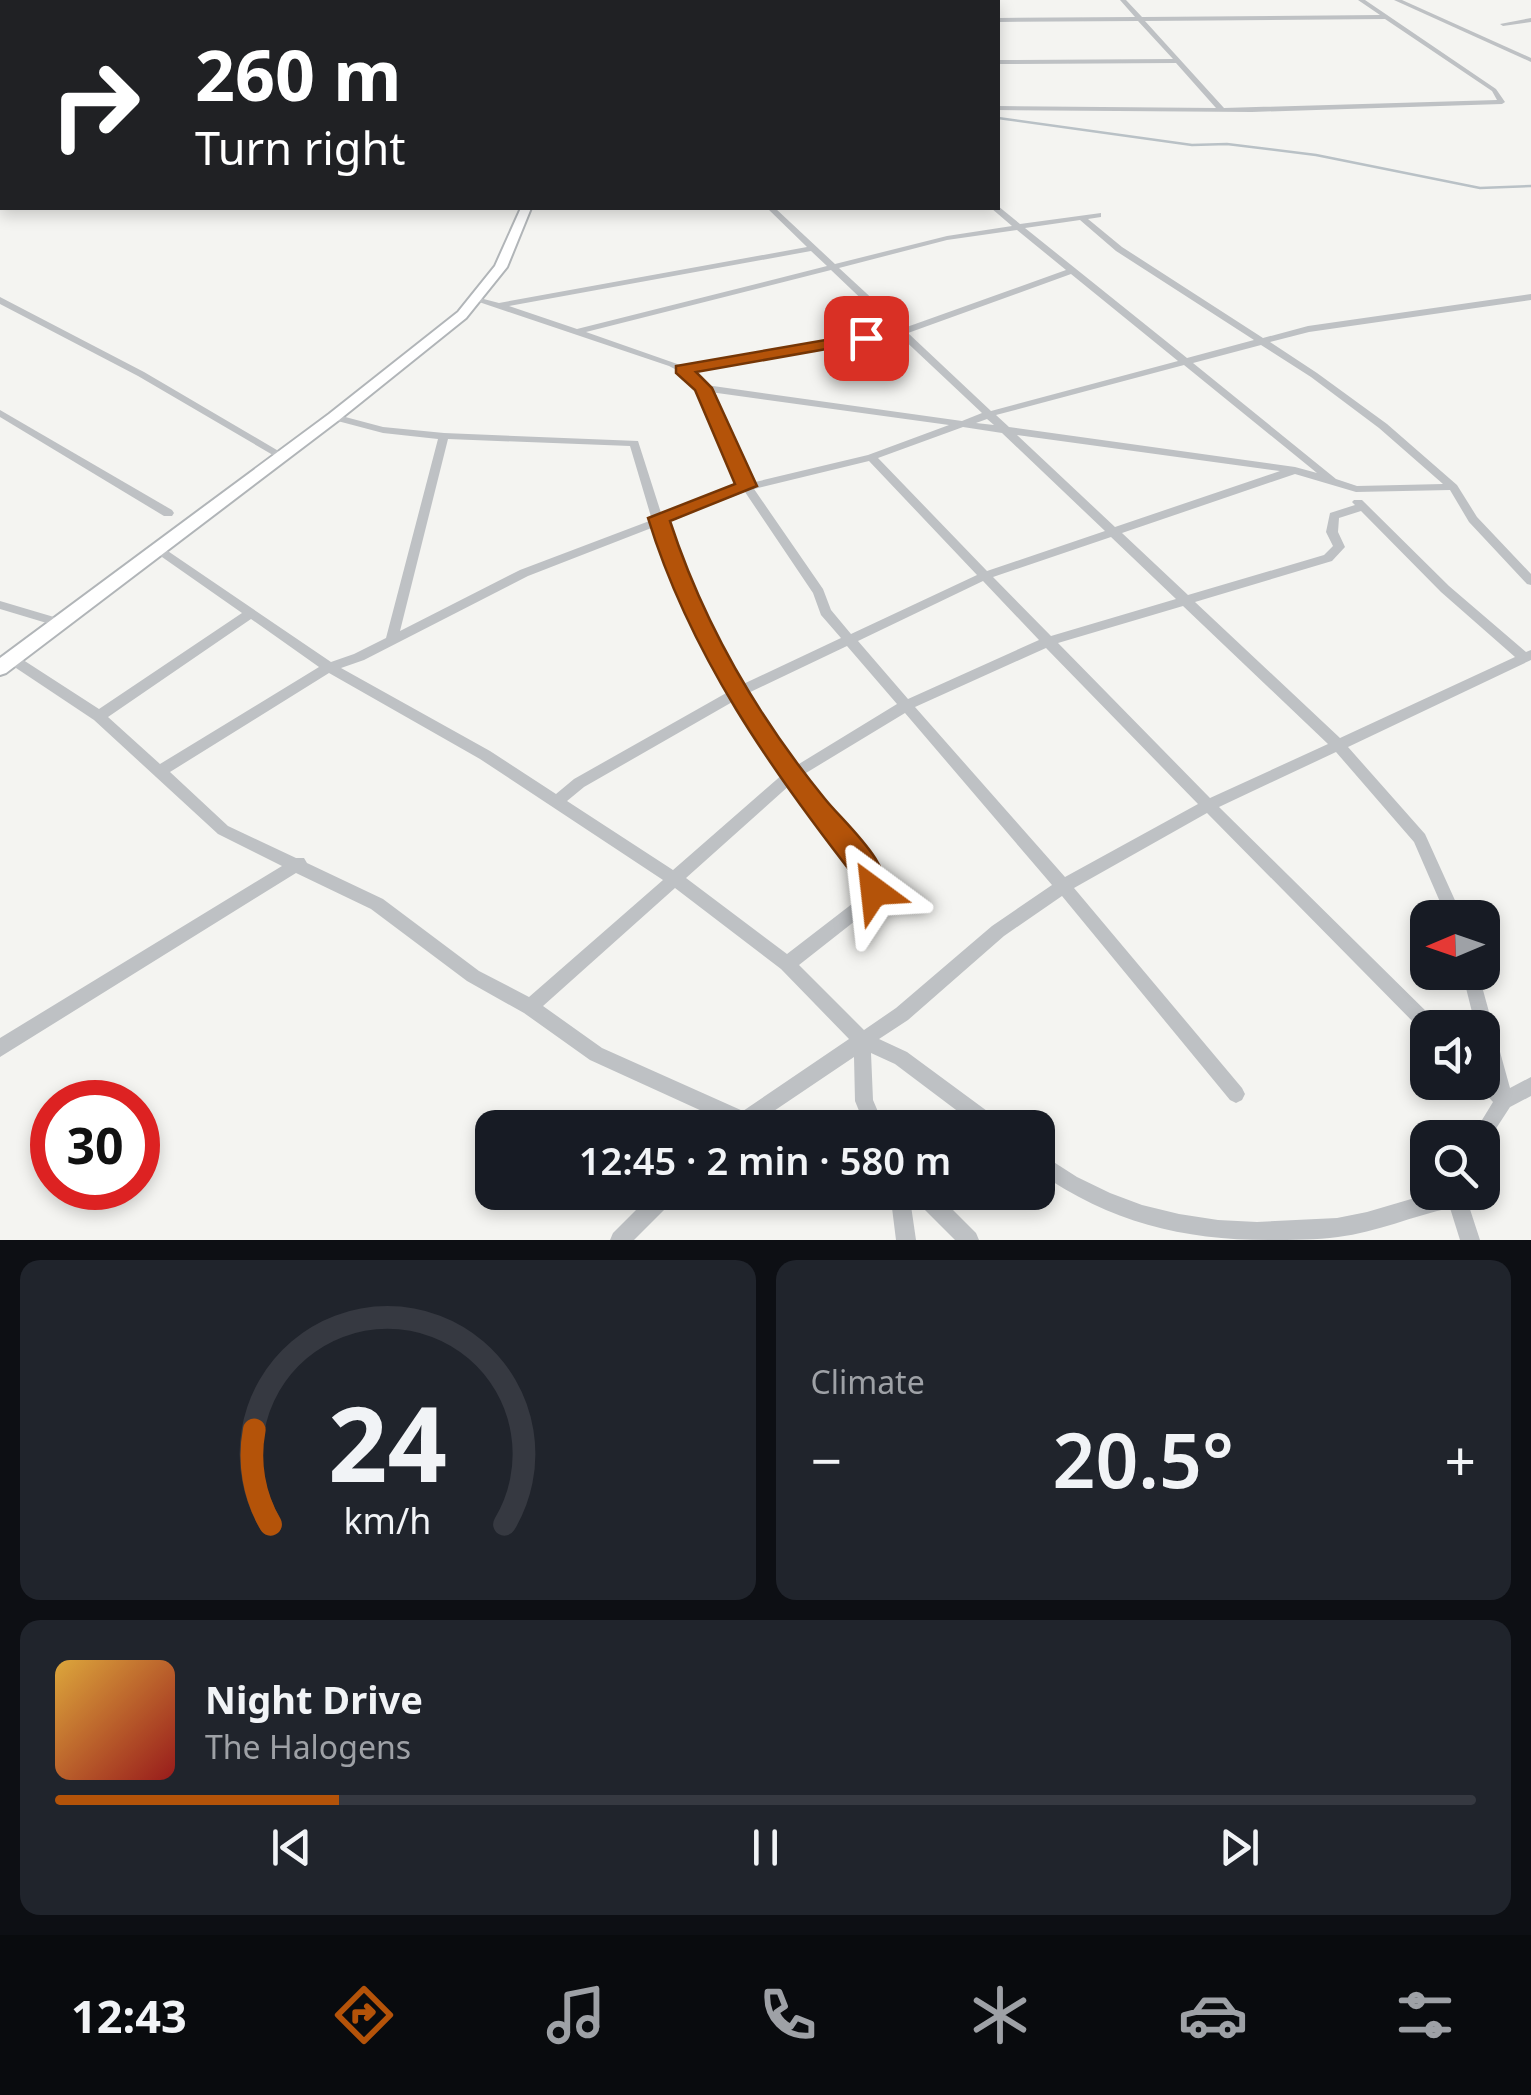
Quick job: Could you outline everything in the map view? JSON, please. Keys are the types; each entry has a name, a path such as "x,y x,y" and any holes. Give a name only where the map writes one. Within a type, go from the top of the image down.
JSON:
{"main road":[{"path":"6,664 334,417 479,299 509,252 525,210"}],"street":[{"path":"1123,0 1175,62 1221,108"},
{"path":"1000,108 1502,102 1494,90 1361,0"},
{"path":"1397,0 1531,60"},
{"path":"1000,20 1387,18"},
{"path":"1503,24 1531,20"},
{"path":"1000,62 1175,62"},
{"path":"773,210 838,267 1336,742 1420,838 1447,900"},
{"path":"757,1110 902,1014 998,931 1063,886 1209,804 1528,656 1445,590 1364,506 998,210"},
{"path":"576,332 947,238 1098,215"},
{"path":"1081,218 1133,259 1264,342 1383,426 1453,487 1473,520 1531,582"},
{"path":"499,306 814,248"},
{"path":"682,369 904,330 1074,270"},
{"path":"160,771 329,667 359,657 524,573 747,486 871,456 990,414 1182,360 1335,324 1531,298"},
{"path":"479,299 682,369 703,388 747,486 846,639 1063,886 1236,1094"},
{"path":"0,300 107,355 282,456"},
{"path":"703,388 1295,470 1339,486 1453,487"},
{"path":"0,413 168,512"},
{"path":"334,417 382,430 444,436 632,440 677,577 737,693 790,776 872,877 874,891 868,901 787,964"},
{"path":"392,637 444,436"},
{"path":"871,456 984,576 1413,1010"},
{"path":"556,802 579,783 737,693 984,576 1112,529 1295,470"},
{"path":"530,1007 790,776 907,705 1050,641 1328,558 1338,547 1332,532 1334,516 1364,506"},
{"path":"156,548 329,667 486,755 676,880 787,964 862,1040 901,1058 972,1110"},
{"path":"0,605 60,624"},
{"path":"99,716 251,613"},
{"path":"6,664 99,716 223,830 299,863 377,904 474,976 530,1007 596,1054 708,1110"},
{"path":"0,1048 299,863"},
{"path":"1475,990 1504,1101"},
{"path":"862,1040 864,1101 868,1110"},
{"path":"1492,1120 1504,1101 1531,1086"},
{"path":"1500,1097 1504,1101"},
{"path":"1055,1174 1068,1185 1133,1217 1226,1234 1337,1228 1410,1208"},
{"path":"620,1240 650,1210"},
{"path":"902,1210 906,1240"},
{"path":"939,1210 969,1240"},
{"path":"1461,1210 1470,1240"}],"waterway":[{"path":"1000,118 1192,145 1227,144 1316,155 1480,188 1531,186"}],"route":[{"path":"866,338 682,369 694,375 703,388 747,486 658,518 677,577 737,693 790,776 872,877 874,891"}]}
